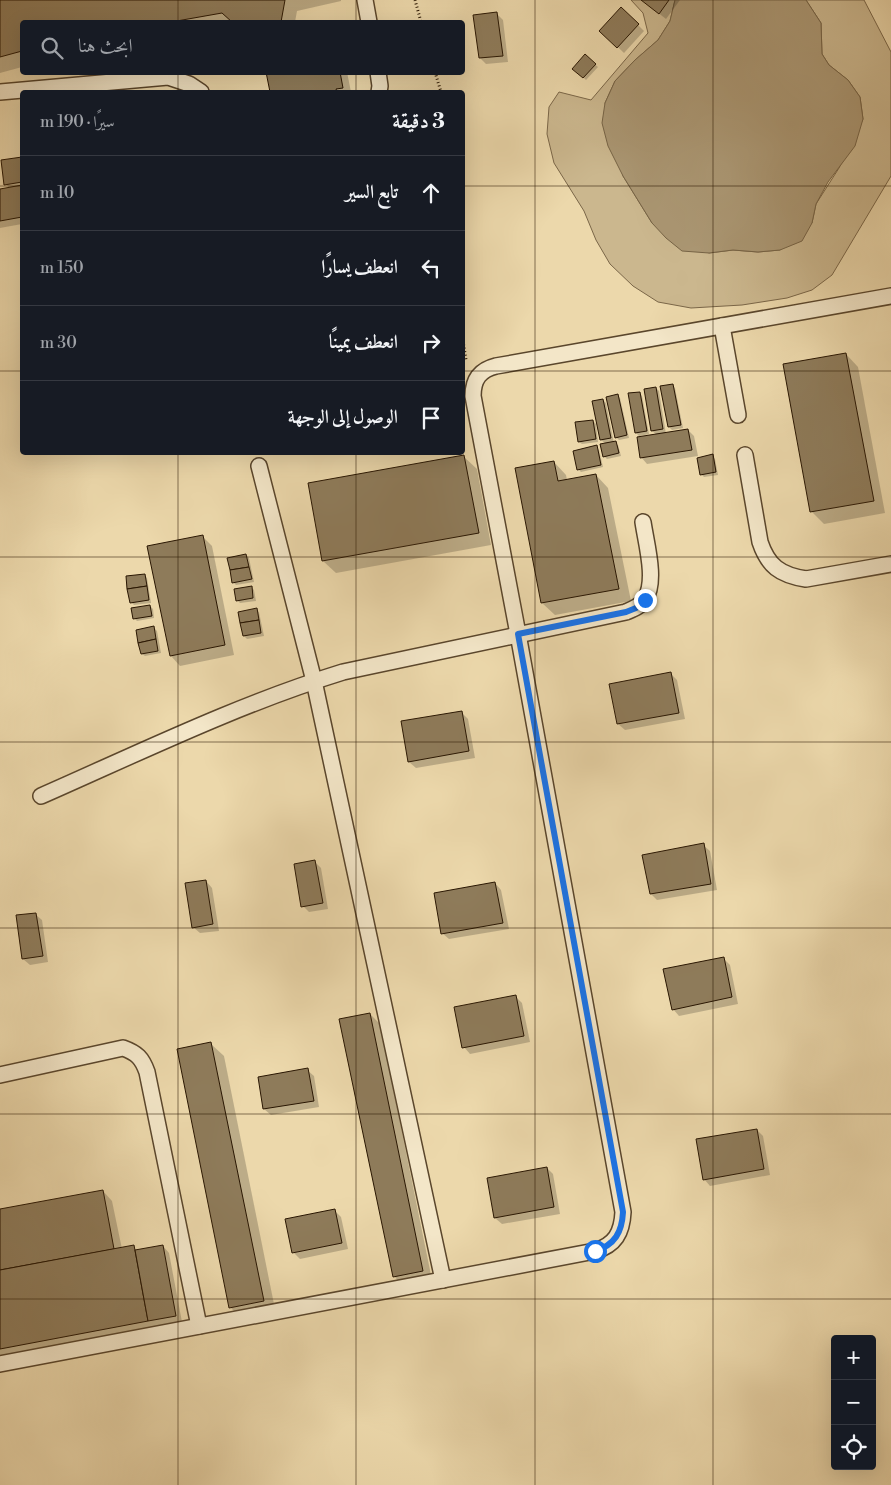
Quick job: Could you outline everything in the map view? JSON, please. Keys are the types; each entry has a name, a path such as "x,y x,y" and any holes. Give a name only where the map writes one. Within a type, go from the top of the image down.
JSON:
{"lane":[{"path":"365,0 369,20"},
{"path":"378,75 379,90"},
{"path":"50,90 75,89 168,77 189,84 198,90"},
{"path":"0,92 20,91"},
{"path":"0,1364 605,1248 620,1233 623,1223 623,1212 518,634 472,396 475,380 488,368 496,366 891,296"},
{"path":"722,326 738,415"},
{"path":"745,455 760,542 768,559 781,572 793,577 806,579 891,564"},
{"path":"259,466 314,681 443,1280"},
{"path":"41,796 250,704 314,681 343,672 626,612 645,600 650,590 651,579 643,522"},
{"path":"0,1075 123,1048 135,1052 143,1060 199,1326"}],"path":[{"path":"415,0 420,20"},
{"path":"436,75 440,90"}],"shaded area":[{"path":"631,0 675,0 670,21 658,40 615,81 605,103 623,176 652,223 709,253 733,250 758,252 780,250 812,223 816,204 839,168 863,119 860,97 848,80 829,65 822,54 821,23 806,0 864,0 891,52 891,176 832,275 812,290 787,298 742,305 691,308 658,302 633,286 610,264 596,240 584,211 554,163 547,134 549,107 559,92 591,100 648,33 643,13"},
{"path":"675,0 806,0 821,23 822,54 829,65 848,80 860,97 863,119 855,146 828,182 816,204 812,223 802,241 780,250 758,252 733,250 709,253 682,251 652,223 623,176 608,146 602,123 605,103 615,81 658,40 670,21"}],"building":[{"path":"0,0 285,0 281,20 230,20 222,13 182,20 20,20 20,52 0,57"},
{"path":"641,0 669,0 659,14"},
{"path":"621,7 639,24 617,48 599,31"},
{"path":"497,12 503,56 479,58 473,15"},
{"path":"585,54 596,64 583,78 572,69"},
{"path":"267,75 341,75 343,88 336,90 270,90"},
{"path":"20,157 20,182 4,185 1,160"},
{"path":"20,185 20,217 0,221 0,189"},
{"path":"846,353 874,501 810,512 783,364"},
{"path":"673,384 681,425 668,427 660,386"},
{"path":"656,387 663,429 651,431 644,389"},
{"path":"640,392 647,431 635,433 628,393"},
{"path":"618,394 627,435 615,438 606,397"},
{"path":"603,399 611,438 600,440 592,401"},
{"path":"593,420 596,439 578,442 575,422"},
{"path":"688,429 692,450 640,458 637,437"},
{"path":"616,441 619,453 603,457 600,444"},
{"path":"597,445 601,465 577,470 573,451"},
{"path":"713,454 716,472 700,475 697,458"},
{"path":"464,455 479,533 322,561 308,483"},
{"path":"554,461 558,481 596,474 619,589 541,603 515,468"},
{"path":"203,535 225,645 170,656 147,546"},
{"path":"246,554 249,567 230,570 227,558"},
{"path":"249,567 252,579 232,583 230,570"},
{"path":"145,574 147,586 127,589 126,576"},
{"path":"147,586 149,600 130,603 127,589"},
{"path":"252,586 253,598 236,601 234,589"},
{"path":"150,605 152,616 133,619 131,608"},
{"path":"257,608 259,620 240,623 238,612"},
{"path":"259,620 261,633 243,636 240,623"},
{"path":"154,626 156,639 138,643 136,630"},
{"path":"156,639 158,651 141,654 138,643"},
{"path":"671,672 679,713 617,724 609,684"},
{"path":"462,711 469,751 408,762 401,721"},
{"path":"704,843 711,884 650,894 642,855"},
{"path":"315,860 323,903 301,907 294,864"},
{"path":"206,880 213,924 192,928 185,883"},
{"path":"495,882 503,923 441,934 434,893"},
{"path":"36,913 43,956 22,959 16,915"},
{"path":"724,957 732,997 672,1010 663,969"},
{"path":"516,995 524,1036 462,1048 454,1007"},
{"path":"370,1013 423,1271 393,1277 339,1019"},
{"path":"211,1042 264,1301 229,1308 177,1049"},
{"path":"308,1068 314,1101 263,1109 258,1077"},
{"path":"757,1129 764,1169 703,1180 696,1139"},
{"path":"547,1167 554,1207 494,1218 487,1178"},
{"path":"103,1190 114,1249 0,1270 0,1209"},
{"path":"335,1209 342,1243 292,1253 285,1219"},
{"path":"134,1245 148,1321 0,1349 0,1270"},
{"path":"163,1245 176,1316 148,1321 135,1250"}],"route":[{"path":"595,1251 605,1248 620,1233 623,1223 623,1212 518,634 626,612 636,608 645,600"}]}
